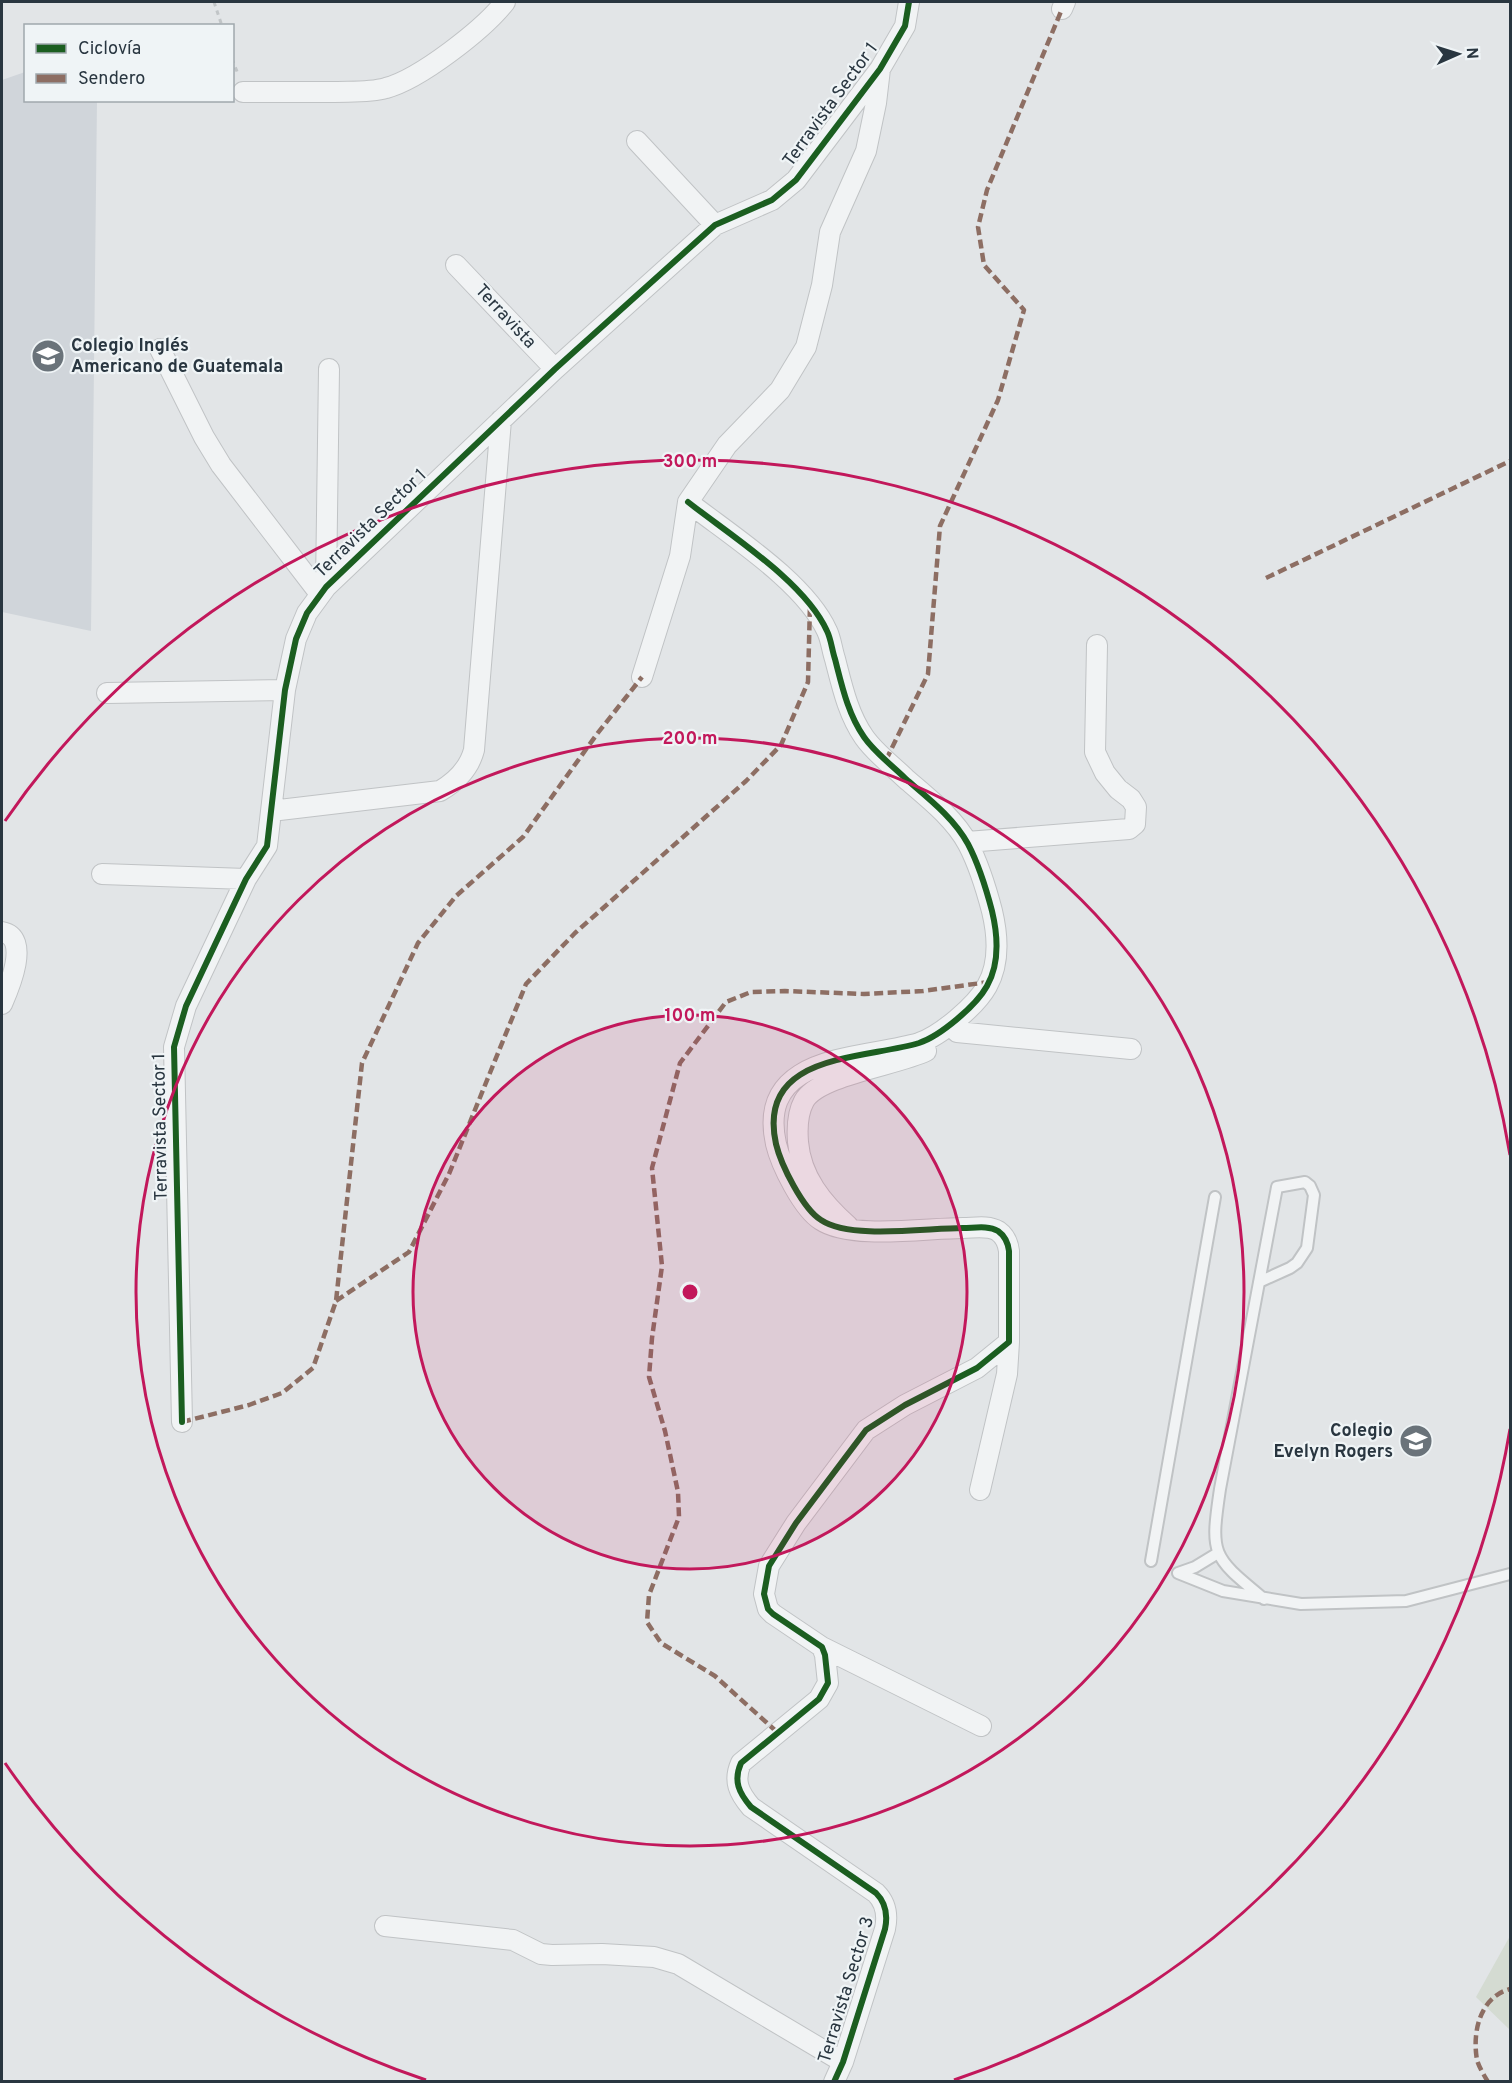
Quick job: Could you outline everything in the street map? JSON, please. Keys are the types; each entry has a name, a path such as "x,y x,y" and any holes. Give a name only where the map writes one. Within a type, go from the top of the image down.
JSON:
{"street":[{"path":"243,92 354,92 378,90 395,85 436,61 468,37 505,2"},
{"name":"Terravista Sector 1","path":"182,1422 174,1047 186,1006 246,879 267,846 285,690 299,631 307,613 323,591 501,420 715,225 772,200 796,180 880,69 905,26 909,2"},
{"path":"642,677 680,556 688,502 727,445 780,390 806,347 822,285 830,232 866,151 880,69"},
{"path":"637,141 715,225"},
{"name":"Terravista","path":"456,265 555,369"},
{"path":"160,349 220,465 323,591"},
{"path":"323,591 329,369"},
{"path":"272,811 440,791 452,784 471,762 475,739 501,420"},
{"path":"688,502 780,573 810,603 827,631 847,704 865,738 942,811 967,842 986,885 997,933 997,955 984,991 957,1020 920,1043 816,1066 796,1077 781,1094 774,1116 776,1144 785,1169 797,1192 820,1220 834,1226 876,1233 930,1228 985,1228 1000,1233 1008,1244 1007,1374 980,1490"},
{"path":"967,842 1129,829 1135,824 1136,807 1131,799 1118,789 1105,774 1095,752 1097,645"},
{"path":"107,693 285,690"},
{"path":"102,874 246,879"},
{"path":"2,932 15,940 18,950 2,1004"},
{"path":"852,1230 829,1209 810,1183 799,1155 797,1130 804,1100 824,1085 919,1055 945,1042 957,1032 974,1001"},
{"path":"957,1032 1131,1049"},
{"path":"981,1726 822,1647 773,1614 768,1609 764,1594 769,1566 796,1523 866,1430 905,1405 977,1368 1009,1342"},
{"name":"Terravista Sector 3","path":"822,1647 828,1683 819,1699 746,1758 741,1763 737,1777 740,1791 752,1807 876,1893 884,1904 885,1929 843,2062 834,2082"},
{"name":"Terravista Sector 3","path":"385,1926 513,1940 541,1954 602,1954 665,1959 678,1964 843,2062"}],"lane":[{"path":"1259,1282 1297,1263 1307,1248 1314,1199 1312,1189 1302,1182 1277,1186 1220,1489 1214,1533 1218,1553 1230,1571 1264,1599"},
{"path":"1151,1562 1215,1197"},
{"path":"1218,1553 1195,1567 1178,1573 1223,1591 1301,1604 1406,1601 1510,1574"}],"path":[{"path":"214,2 221,24"}],"shaded area":[{"name":"Colegio Inglés Americano de Guatemala","path":"24,72 24,102 97,102 91,631 2,612 2,80"},
{"path":"1510,1936 1510,2030 1476,1997"}],"marked path":[{"path":"886,760 928,674 940,526 998,400 1024,310 984,265 978,227 987,190 1062,9"},
{"path":"1266,578 1510,461"},
{"path":"336,1301 409,1252 449,1174 526,984 575,933 746,781 781,745 808,682 810,604"},
{"path":"182,1422 249,1405 282,1393 313,1368 336,1301 362,1063 418,943 456,896 523,837 597,734 642,677"},
{"path":"777,1732 715,1676 661,1643 647,1622 649,1595 679,1517 678,1492 665,1431 649,1377 662,1266 652,1168 680,1063 726,1002 751,992 864,994 923,991 989,982"},
{"path":"1488,2082 1477,2060 1477,2027 1480,2017 1491,2000 1510,1989"}],"cycle path":[{"path":"182,1422 174,1047 186,1006 246,879 267,846 285,690 296,639 307,613 326,587 555,369 715,225 772,200 796,180 880,69 905,26 909,2"},
{"path":"688,502 765,560 802,595 816,613 828,634 843,689 858,728 879,754 948,817 968,844 987,894 994,920 996,940 996,959 987,986 975,1002 947,1027 919,1043 843,1058 797,1077 782,1092 774,1114 776,1144 783,1163 800,1197 821,1220 851,1230 889,1232 990,1228 1003,1235 1009,1251 1009,1342 977,1368 905,1405 866,1430 796,1523 769,1566 764,1594 768,1609 822,1647 828,1683 819,1699 741,1763 738,1786 751,1807 876,1893 884,1905 886,1914 885,1929 843,2062 834,2082"}],"place":[{"name":"Colegio Inglés Americano de Guatemala","path":"48,356"},
{"name":"Colegio Evelyn Rogers","path":"1416,1441"}]}
